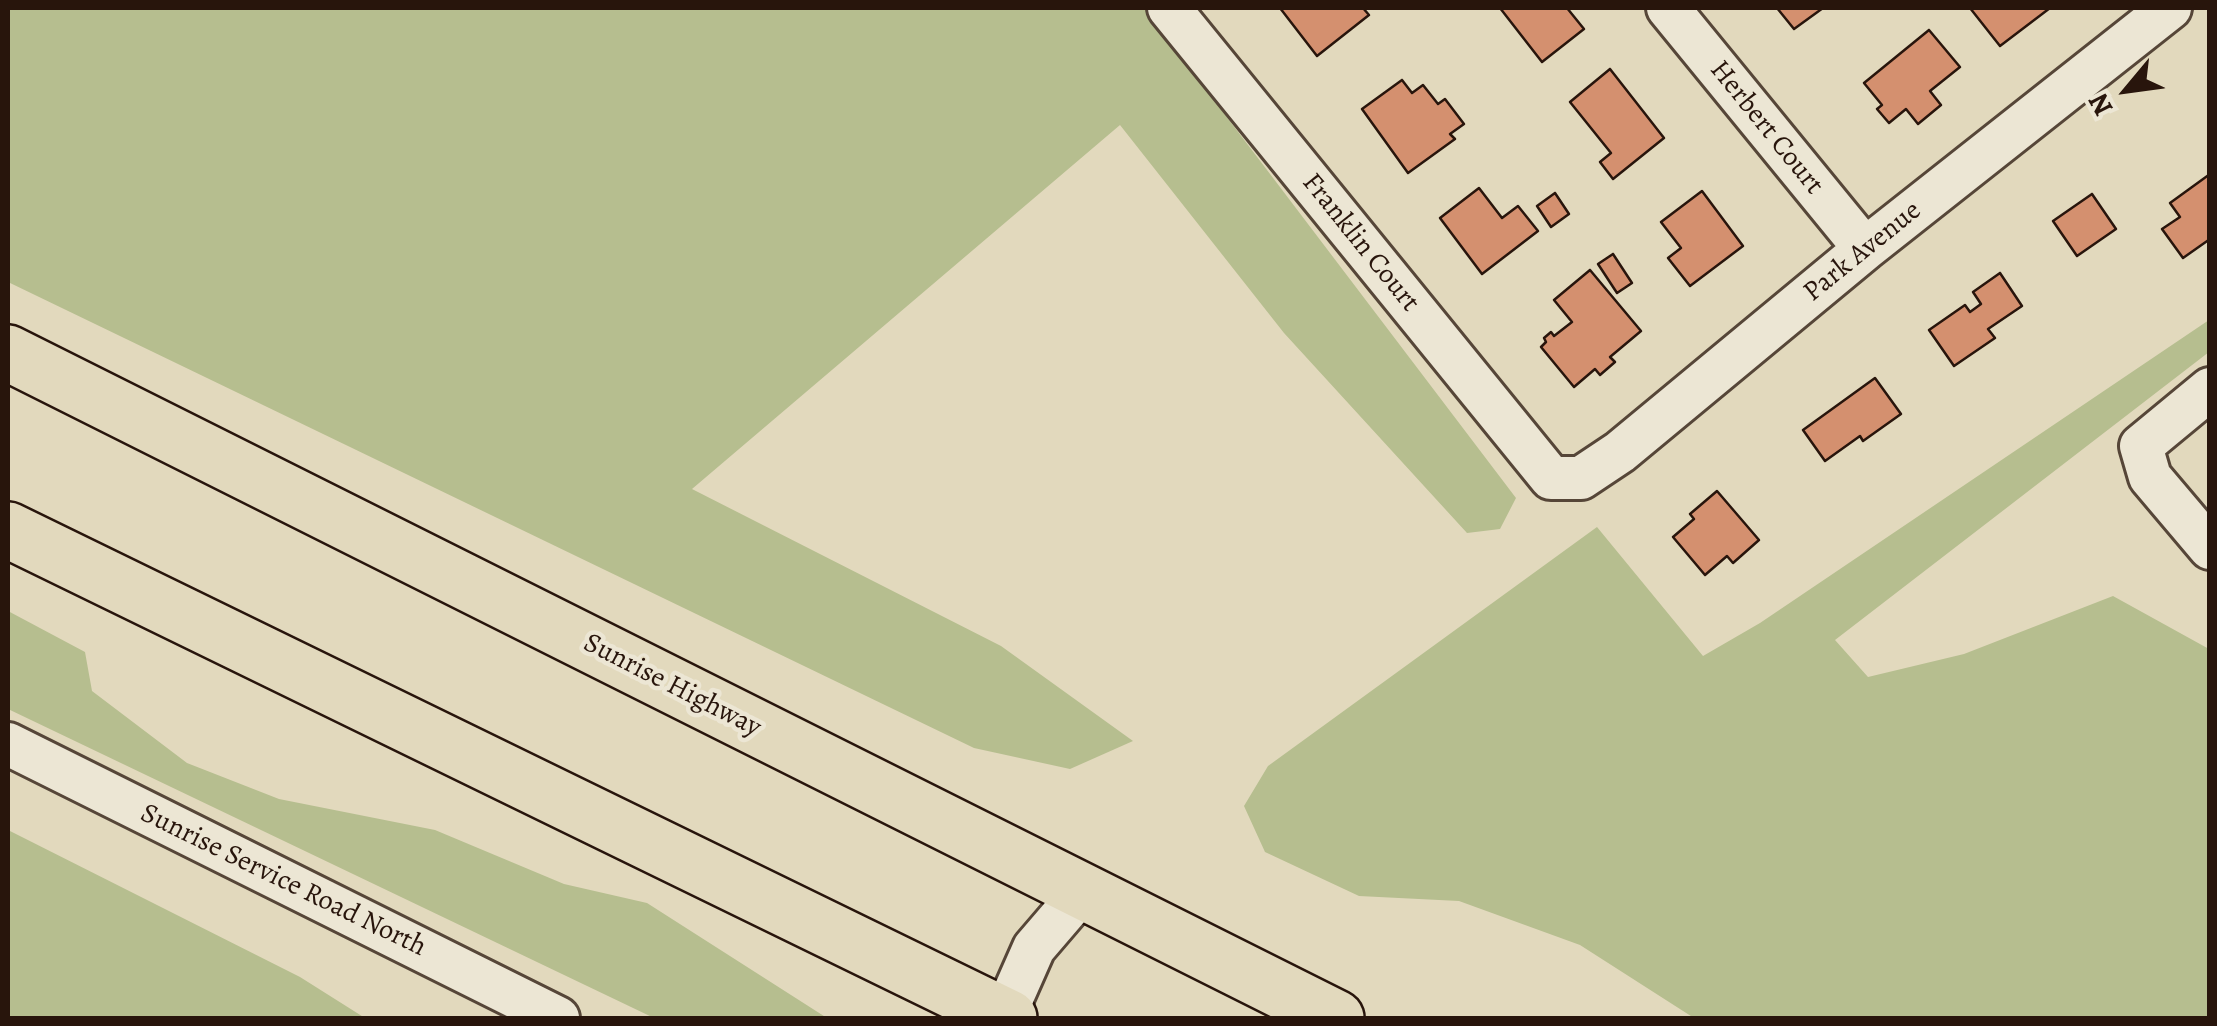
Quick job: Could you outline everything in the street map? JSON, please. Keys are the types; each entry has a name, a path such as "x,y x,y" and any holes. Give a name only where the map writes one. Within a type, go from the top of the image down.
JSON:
{"highway":[{"name":"Sunrise Highway","path":"8,353 1336,1018"},
{"path":"8,530 1006,1017"}],"street":[{"name":"Franklin Court","path":"1169,8 1551,478"},
{"name":"Herbert Court","path":"1668,8 1865,249"},
{"name":"Park Avenue","path":"1551,478 1581,478 1620,452 1865,249 2170,8"},
{"path":"2210,388 2141,446 2150,476 2210,548"},
{"name":"Sunrise Service Road North","path":"8,744 558,1018"},
{"path":"1006,1017 1034,948 1082,892"}],"green space":[{"path":"8,8 1144,8 1516,498 1500,529 1467,533 1284,333 1120,125 692,489 1001,646 1133,741 1070,769 974,748 8,282"},
{"path":"2209,320 2209,352 1835,640 1868,677 1964,654 2113,596 2209,649 2209,1018 1694,1018 1580,945 1459,901 1359,896 1265,852 1244,806 1268,766 1597,527 1703,656 1760,623"},
{"path":"8,611 85,652 92,691 187,763 279,799 435,830 564,884 647,903 827,1018 654,1018 8,709"},
{"path":"8,830 300,977 365,1018 8,1018"}],"building":[{"path":"1280,8 1363,8 1369,15 1317,56"},
{"path":"1500,8 1567,8 1584,29 1542,62"},
{"path":"1777,8 1823,8 1794,29"},
{"path":"1970,8 2050,8 2000,46"},
{"path":"1929,30 1960,67 1930,91 1941,105 1918,124 1906,109 1889,123 1877,109 1882,105 1864,83"},
{"path":"1610,69 1664,138 1613,179 1600,162 1611,153 1570,102"},
{"path":"1402,80 1412,93 1423,85 1438,104 1445,99 1464,124 1450,134 1455,139 1408,173 1362,109"},
{"path":"2210,174 2210,239 2183,258 2162,229 2180,217 2170,203"},
{"path":"1479,188 1502,218 1518,206 1538,231 1482,274 1440,218"},
{"path":"1702,191 1743,246 1690,286 1668,258 1681,248 1661,222"},
{"path":"1555,193 1569,214 1551,227 1537,206"},
{"path":"2092,194 2116,229 2077,256 2053,221"},
{"path":"1613,254 1632,283 1617,293 1598,264"},
{"path":"1590,270 1641,331 1610,357 1615,362 1600,375 1595,369 1574,387 1541,347 1551,332 1554,336 1572,322 1554,300"},
{"path":"2000,273 2022,306 1988,329 1995,338 1954,366 1929,330 1965,305 1970,312 1981,304 1973,292"},
{"path":"1875,378 1901,414 1825,461 1803,430"},
{"path":"1717,491 1759,540 1733,563 1727,556 1705,575 1673,537 1694,519 1690,514"}]}
